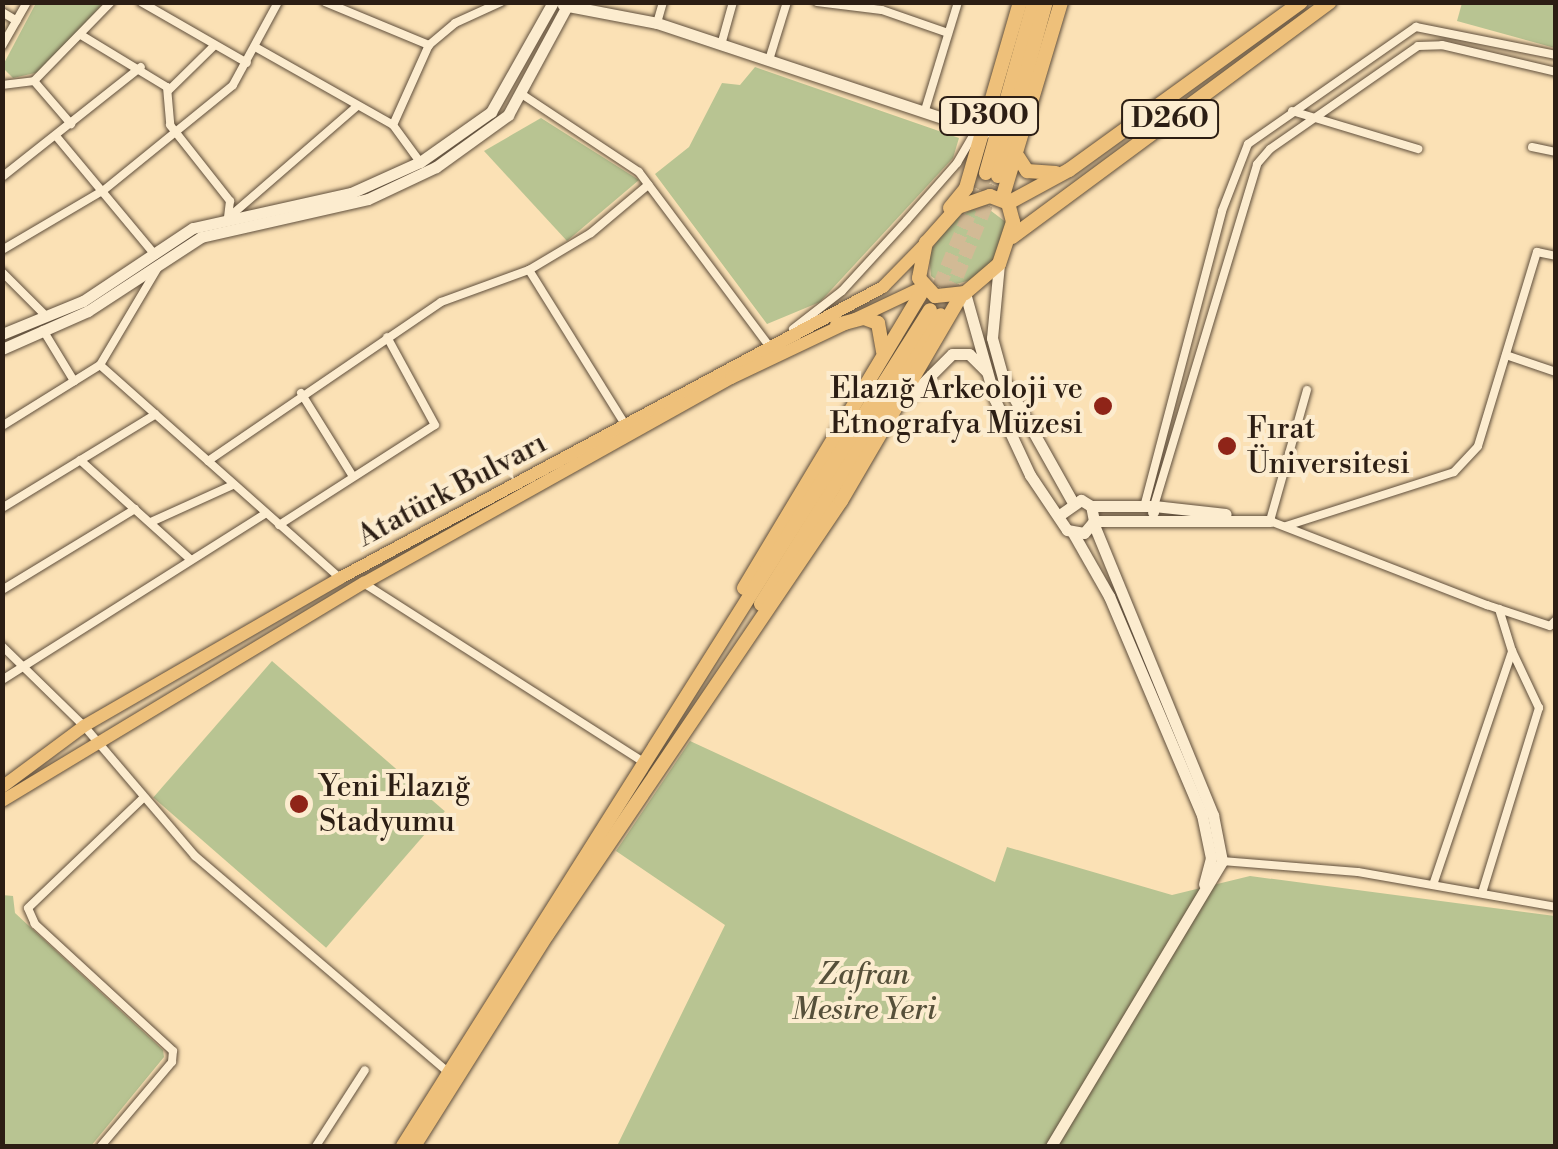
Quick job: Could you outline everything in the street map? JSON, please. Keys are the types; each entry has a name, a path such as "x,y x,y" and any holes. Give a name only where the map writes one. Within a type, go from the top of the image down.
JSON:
{"highway":[{"name":"D300","path":"940,221 966,188 1020,2"},
{"path":"1034,2 992,174 1046,2"},
{"name":"D300","path":"1005,201 1060,2"},
{"name":"D260","path":"1005,201 1080,162 1301,2"},
{"name":"D260","path":"1012,237 1330,2"},
{"name":"D260","path":"1018,157 1039,176 1080,162"},
{"path":"414,1146 894,413 963,293 999,264 1012,237 1005,201 976,198 940,221 926,243 918,264 924,288 935,296 963,293"},
{"path":"643,762 924,288"},
{"path":"403,1146 643,762 935,312 661,767"},
{"path":"837,325 864,318 878,323 885,336 882,358"}],"main road":[{"name":"Atatürk Bulvarı","path":"2,787 84,726 340,578 882,287 926,243"},
{"name":"Atatürk Bulvarı","path":"2,801 94,742 364,583 837,325 924,288"}],"street":[{"path":"2,46 27,2"},
{"path":"2,85 34,81 111,2"},
{"path":"141,2 247,64"},
{"path":"2,250 104,190 232,85 257,48 278,2"},
{"path":"325,2 429,45"},
{"path":"392,125 429,45 456,23 501,2"},
{"path":"658,24 664,2"},
{"path":"721,44 733,2"},
{"path":"769,60 787,2"},
{"path":"817,2 872,8 948,33"},
{"path":"925,110 958,2"},
{"path":"2,349 42,334 157,260 184,232 228,218 351,193 420,162 491,112 550,3 658,24 981,130 957,164 842,291 768,348 648,184 523,95"},
{"path":"2,334 46,311 83,301 202,237 368,199 436,167 489,130 523,95 569,4"},
{"path":"2,12 17,21"},
{"path":"1148,512 1222,211 1248,144 1416,27 1556,55"},
{"path":"81,35 141,67 169,90 175,131 230,200 228,218"},
{"path":"169,90 216,45"},
{"path":"1148,512 1257,164 1314,118 1418,46 1442,45 1556,72"},
{"path":"257,48 392,125 420,162"},
{"path":"4,173 141,67"},
{"path":"34,81 71,124"},
{"path":"228,218 356,107"},
{"path":"1292,111 1418,150"},
{"path":"56,136 104,190 157,260"},
{"path":"1532,148 1556,152"},
{"path":"208,461 301,393 441,302 529,270 591,234 648,184"},
{"path":"1286,526 1454,472 1478,446 1537,252 1556,256"},
{"path":"2,426 100,364 157,260"},
{"path":"999,264 992,338 1002,378 1072,501 1148,512 1270,521 1499,609 1550,626 1556,620"},
{"path":"529,270 626,426"},
{"path":"2,272 46,311"},
{"path":"963,293 1015,448 1062,514 1109,596 1202,815 1210,858 1200,902"},
{"path":"46,311 42,334 74,381"},
{"path":"278,525 435,425 387,337"},
{"path":"894,413 952,354 969,354 988,374"},
{"path":"1506,355 1556,372"},
{"path":"100,364 340,578"},
{"path":"1270,521 1307,390"},
{"path":"301,393 352,475"},
{"path":"2,508 156,414"},
{"path":"80,460 190,559"},
{"path":"151,522 233,485"},
{"path":"1062,514 1072,501"},
{"path":"1051,1146 1222,862 1213,815 1094,522 1091,506"},
{"path":"2,590 135,508"},
{"path":"1073,533 1094,522 1148,512"},
{"path":"2,680 266,513"},
{"path":"364,583 643,762"},
{"path":"1482,893 1540,708 1512,651 1499,609"},
{"path":"2,646 84,726 194,856 449,1073"},
{"path":"1433,885 1512,651"},
{"path":"101,1146 172,1062 172,1051 35,924 28,908 142,798"},
{"path":"1222,862 1433,885 1556,907"},
{"path":"316,1146 364,1070"}],"green space":[{"path":"36,3 103,3 44,71 13,78 2,67"},
{"path":"1462,3 1555,3 1555,48 1457,21"},
{"path":"755,67 959,138 953,158 820,302 767,324 655,174 689,147 722,83 740,85"},
{"path":"541,118 639,180 567,241 484,151"},
{"path":"982,204 1007,223 994,262 974,279 946,287 931,276 929,253 951,221"},
{"name":"Yeni Elazığ Stadyumu","path":"272,661 445,811 326,948 153,798"},
{"name":"Zafran Mesire Yeri","path":"690,741 995,882 1007,847 1172,895 1250,876 1555,916 1555,1146 617,1146 725,925 616,851"},
{"path":"2,895 13,896 15,913 163,1050 164,1057 91,1146 3,1146"}],"tunnel":[{"path":"931,306 986,173"},
{"path":"941,315 998,176"}],"place":[{"name":"Elazığ Arkeoloji ve Etnografya Müzesi","path":"1103,406"},
{"name":"Fırat Üniversitesi","path":"1227,446"},
{"name":"Yeni Elazığ Stadyumu","path":"299,804"}]}
